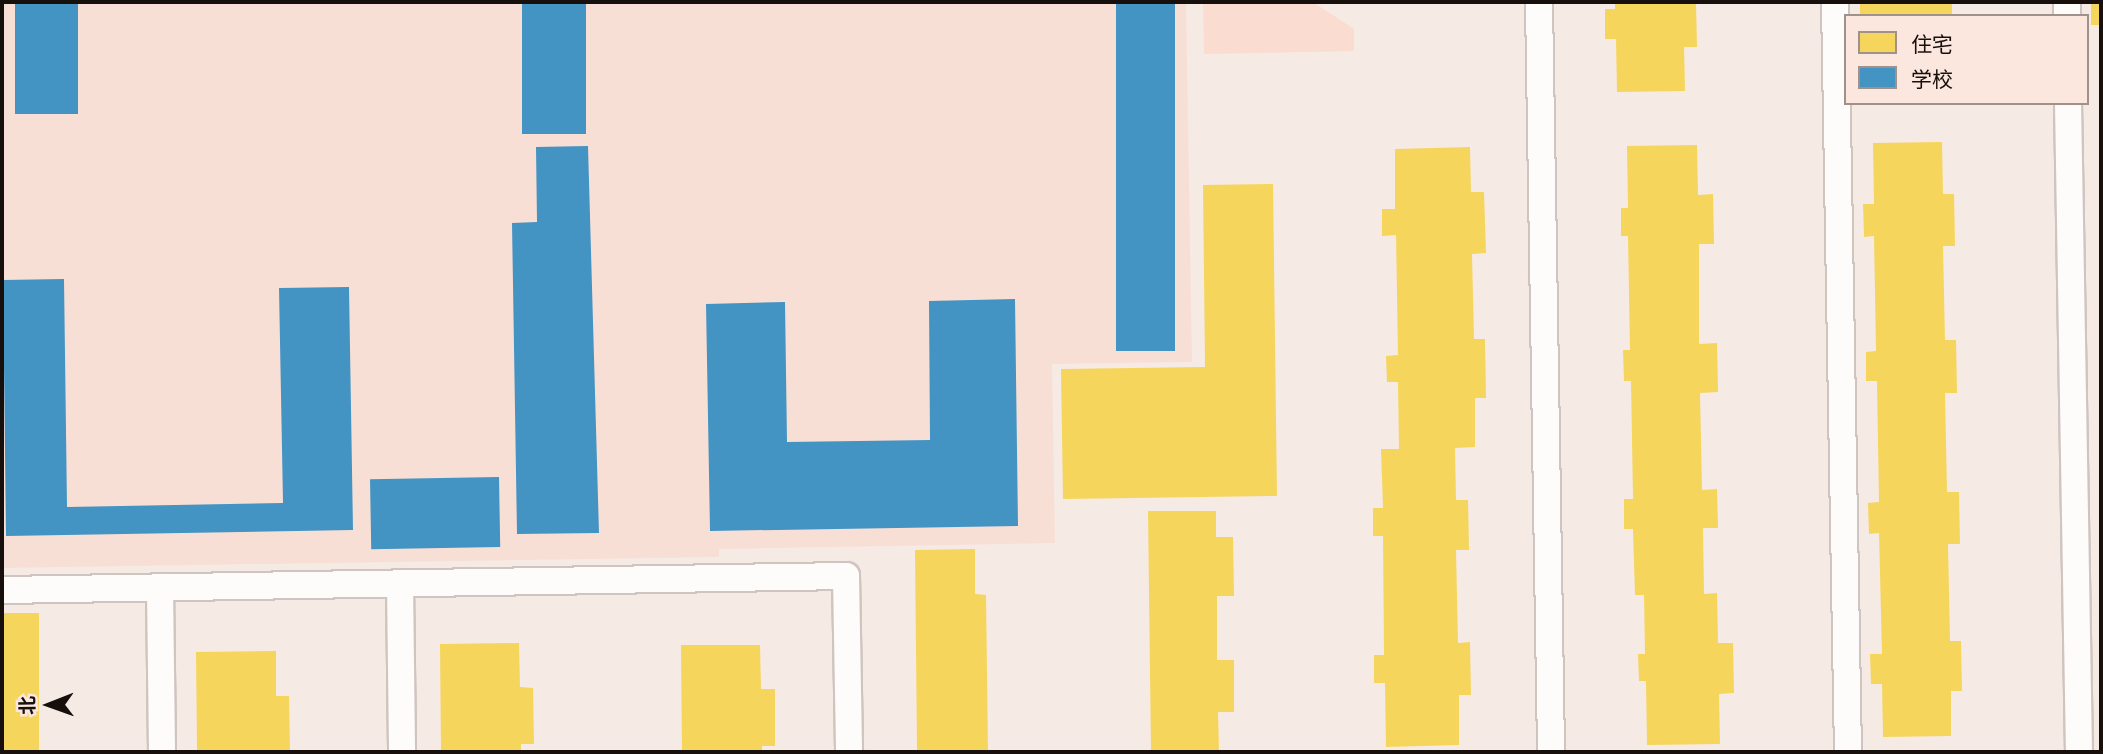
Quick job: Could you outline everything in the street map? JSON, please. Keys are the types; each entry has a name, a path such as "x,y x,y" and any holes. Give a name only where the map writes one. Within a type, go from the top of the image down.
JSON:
{"lane":[{"path":"1539,2 1551,752"},
{"path":"1835,2 1848,752"},
{"path":"2068,105 2079,752"},
{"path":"2,590 846,576 849,752"},
{"path":"400,584 402,752"},
{"path":"160,587 162,752"}],"shaded area":[{"path":"2,2 1186,2 1192,362 1052,364 1055,543 719,549 719,557 2,568"},
{"path":"1203,2 1313,2 1354,29 1354,51 1204,54"}],"building: 住宅":[{"path":"1615,2 1696,2 1697,47 1684,47 1685,91 1617,92 1616,39 1605,39 1605,9 1615,9"},
{"path":"1860,2 1952,2 1952,14 1860,14"},
{"path":"2091,2 2101,2 2101,25 2091,25"},
{"path":"1942,142 1943,194 1954,194 1955,246 1943,246 1945,340 1956,340 1957,393 1945,393 1947,492 1959,492 1960,544 1948,544 1950,641 1961,641 1962,691 1951,691 1951,736 1883,737 1882,684 1871,684 1870,654 1882,654 1879,533 1869,534 1868,503 1879,502 1877,381 1866,381 1866,352 1876,351 1874,236 1864,237 1863,204 1874,204 1873,143"},
{"path":"1697,145 1698,195 1713,194 1714,244 1699,244 1699,344 1717,343 1718,392 1700,393 1702,490 1717,489 1718,528 1703,528 1704,594 1717,593 1718,643 1733,643 1734,693 1719,694 1720,744 1647,745 1646,681 1639,681 1638,654 1645,654 1644,595 1635,595 1633,529 1624,529 1624,499 1633,499 1631,381 1624,381 1623,350 1630,350 1628,236 1621,236 1621,208 1628,208 1627,146"},
{"path":"1470,147 1471,192 1484,192 1486,253 1472,254 1474,339 1485,339 1486,398 1475,398 1475,447 1455,448 1456,500 1468,500 1469,550 1456,550 1458,643 1470,642 1471,695 1459,695 1459,745 1386,747 1385,683 1374,683 1374,655 1384,655 1383,536 1373,536 1373,508 1383,508 1381,449 1399,449 1398,382 1387,382 1386,356 1398,355 1396,235 1382,236 1382,209 1395,209 1395,149"},
{"path":"1273,184 1277,496 1063,499 1061,369 1205,367 1203,185"},
{"path":"1148,511 1216,511 1216,537 1233,537 1234,596 1217,596 1217,660 1234,660 1234,712 1218,712 1219,752 1151,752"},
{"path":"975,549 975,594 986,595 988,752 917,752 915,550"},
{"path":"2,613 39,613 39,752 2,752"},
{"path":"519,643 520,687 533,688 534,744 521,744 521,752 441,752 440,644"},
{"path":"681,645 760,645 761,689 775,689 775,746 762,746 762,752 682,752"},
{"path":"276,651 276,696 289,696 290,752 197,752 196,652"}],"building: 学校":[{"path":"15,2 78,2 78,114 15,114"},
{"path":"522,2 586,2 586,134 522,134"},
{"path":"1116,2 1175,2 1175,351 1116,351"},
{"path":"588,146 599,533 517,534 512,223 537,222 536,147"},
{"path":"64,279 67,507 283,503 279,288 349,287 353,530 6,536 3,280"},
{"path":"1015,299 1018,526 710,531 706,304 785,302 787,442 930,440 929,301"},
{"path":"499,477 500,547 371,549 370,479"}]}
